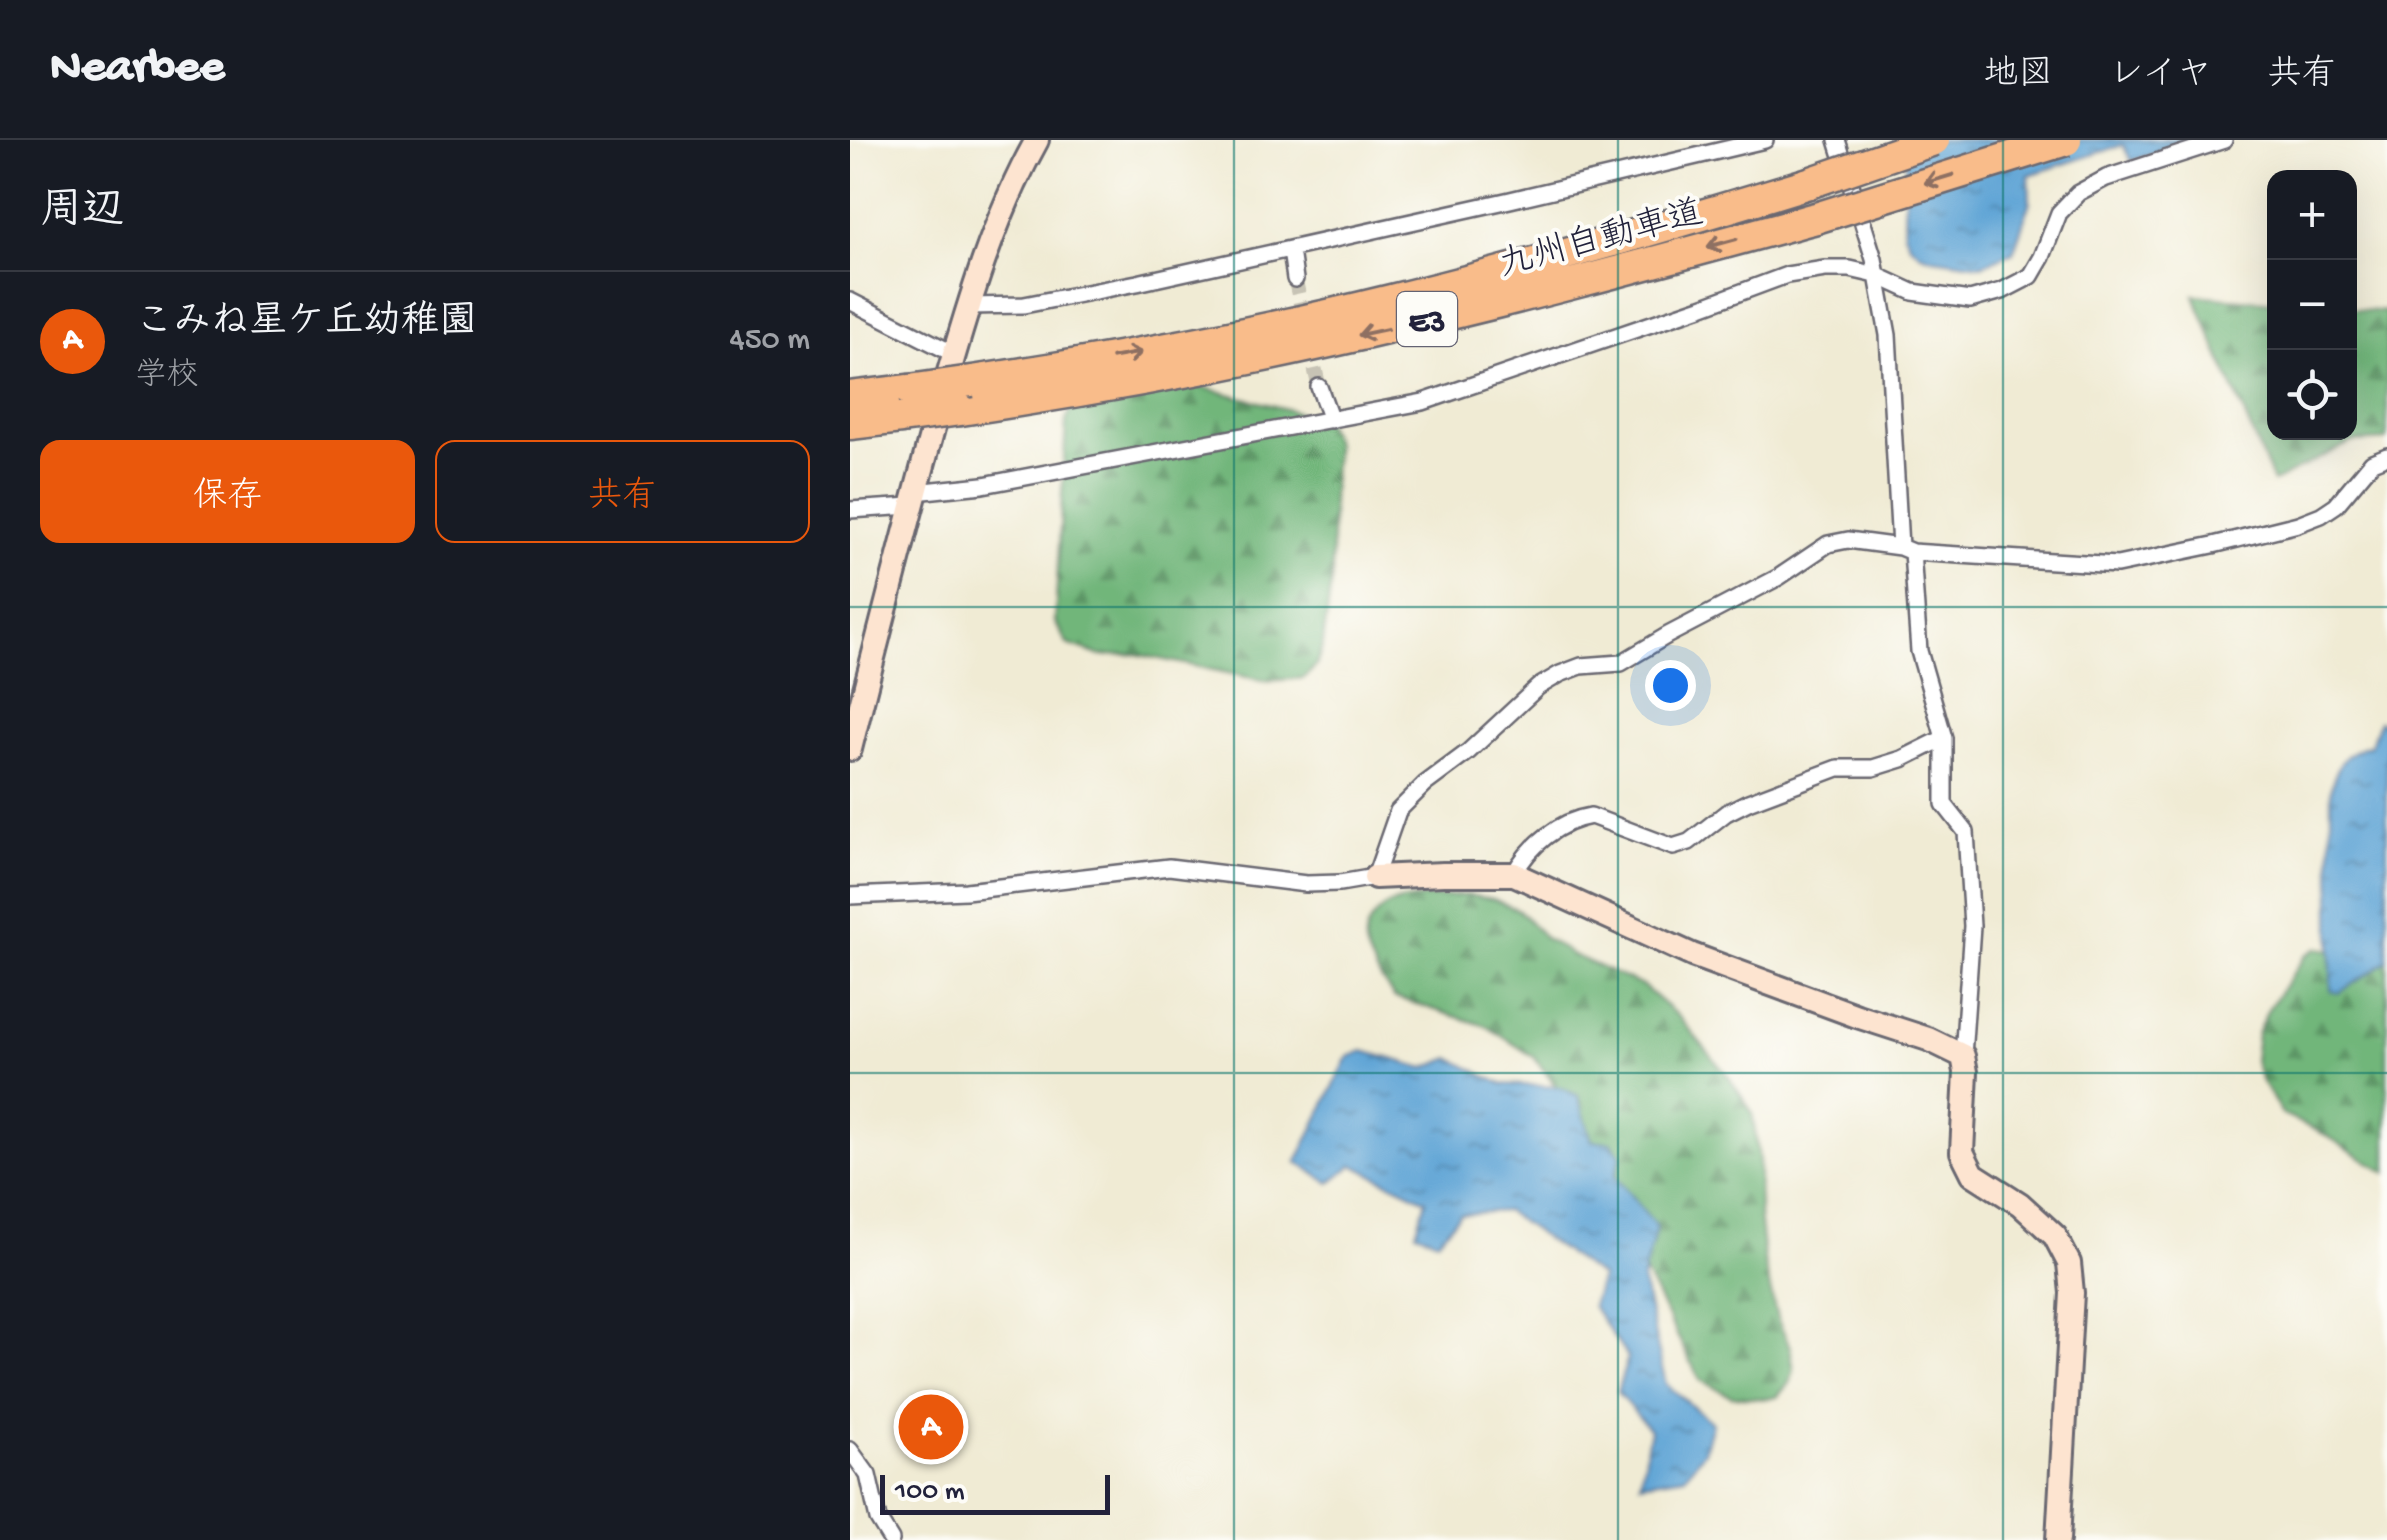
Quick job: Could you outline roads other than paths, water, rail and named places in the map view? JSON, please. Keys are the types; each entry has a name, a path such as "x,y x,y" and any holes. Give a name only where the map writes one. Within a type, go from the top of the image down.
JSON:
{"highway":[{"name":"九州自動車道","path":"850,424 972,381 1187,344 1389,301 1614,242 1809,183 1934,140"},
{"name":"九州自動車道","path":"850,397 961,410 1191,371 1396,327 1816,218 2066,140"}],"street":[{"path":"850,749 913,499 968,306 989,243 1038,140"},
{"path":"968,306 1024,305 1291,250 1765,140"},
{"path":"1836,140 1874,260 1888,335 1906,550 1919,651 1944,738 1944,804 1966,832 1972,926 1963,1056 1966,1072 1962,1152 1974,1174 2020,1204 2055,1236 2069,1264 2072,1293 2058,1540"},
{"path":"850,510 1423,402 1701,308 1787,274 1850,270 1876,275 1913,292 1970,300 2031,276 2059,213 2078,193 2106,178 2224,140"},
{"path":"1291,250 1295,279"},
{"path":"850,300 954,354"},
{"path":"1319,387 1331,420"},
{"path":"1375,877 1398,812 1538,687 1582,666 1620,662 1779,577 1828,544 1848,540 1906,550 2117,565 2214,546 2321,515 2336,505 2372,462 2387,456"},
{"path":"1514,874 1524,854 1578,818 1591,816 1673,847 1689,842 1726,813 1748,802 1838,768 1873,768 1944,738"},
{"path":"850,896 966,891 1169,867 1306,884 1375,877 1514,874 1692,955 1928,1039 1963,1056"},
{"path":"850,1450 868,1475 878,1518 891,1540"}],"water":[{"path":"1906,140 2199,140 2131,161 2123,145 2029,175 2030,204 2013,252 1981,265 1933,258 1910,245 1904,233"},
{"path":"2379,721 2387,724 2387,961 2339,993 2331,991 2331,788 2344,759 2371,744"},
{"path":"1363,1051 1425,1068 1451,1058 1502,1084 1560,1087 1578,1096 1592,1141 1611,1142 1621,1156 1615,1176 1657,1227 1642,1279 1666,1384 1712,1423 1704,1451 1685,1476 1640,1483 1650,1430 1617,1392 1628,1358 1592,1306 1601,1277 1505,1211 1460,1214 1438,1240 1416,1232 1426,1200 1353,1165 1330,1183 1297,1162 1348,1057"}],"tunnel":[{"path":"1295,279 1319,387"}],"place":[{"name":"こみね星ケ丘幼稚園","path":"931,1427"}]}
